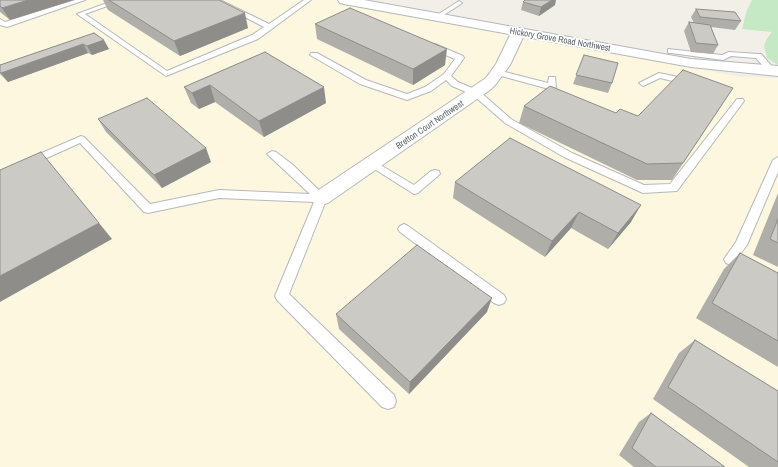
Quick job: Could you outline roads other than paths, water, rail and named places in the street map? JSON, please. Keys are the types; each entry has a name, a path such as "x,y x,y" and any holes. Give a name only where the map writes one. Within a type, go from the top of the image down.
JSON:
{"street":[{"name":"Hickory Grove Road Northwest","path":"344,0 437,18 672,53 725,67 775,71"},
{"name":"Bretton Court Northwest","path":"321,198 476,93 491,81 524,31"}],"lane":[{"path":"0,22 4,25 82,0"},
{"path":"121,0 80,14 166,74 255,37 308,0"},
{"path":"215,0 270,26"},
{"path":"437,18 460,3"},
{"path":"314,55 363,82 406,97 428,89 447,76 460,58 422,42"},
{"path":"498,72 552,87 552,79"},
{"path":"643,83 659,75 690,82"},
{"path":"447,76 455,84 476,93 508,121 568,155 643,189 673,188 740,102"},
{"path":"0,175 81,139 148,209 219,194 321,198"},
{"path":"272,154 289,167 321,198"},
{"path":"778,160 741,245 730,259 778,282"},
{"path":"372,163 414,190 435,174"},
{"path":"321,198 282,296 388,401"},
{"path":"404,229 499,299"}]}
